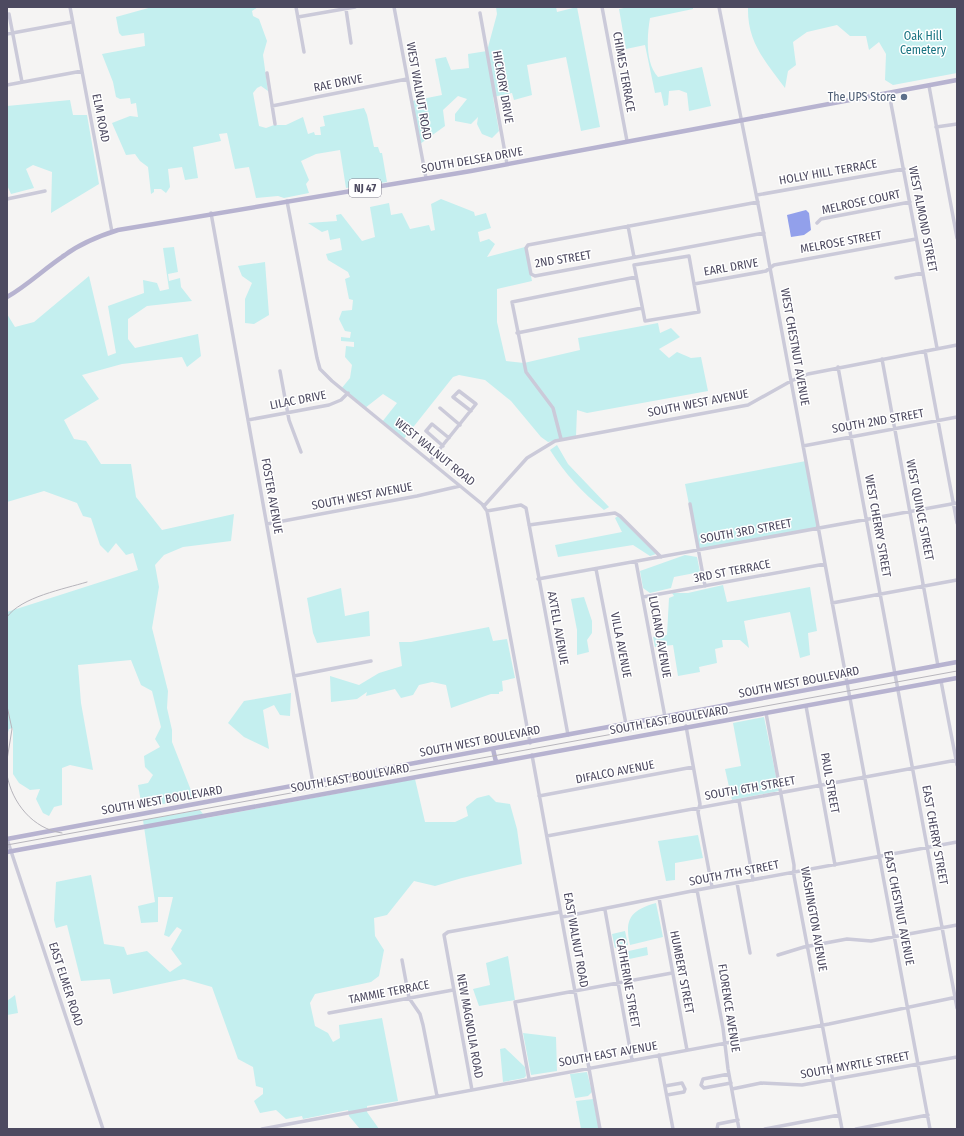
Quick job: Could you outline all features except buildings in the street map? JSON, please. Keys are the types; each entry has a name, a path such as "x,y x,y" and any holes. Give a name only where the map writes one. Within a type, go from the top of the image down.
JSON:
{"main road":[{"name":"SOUTH DELSEA DRIVE","path":"7,297 26,285 73,249 112,232 211,213 507,164 957,80"},
{"name":"SOUTH WEST BOULEVARD","path":"7,839 957,662"},
{"name":"SOUTH EAST BOULEVARD","path":"9,851 686,726 806,706 957,678"},
{"path":"493,749 496,762"}],"street":[{"name":"ELM ROAD","path":"70,7 112,232"},
{"path":"296,7 304,52"},
{"path":"298,17 354,7"},
{"name":"WEST WALNUT ROAD","path":"394,7 426,178"},
{"name":"CHIMES TERRACE","path":"602,7 626,142"},
{"name":"WEST CHESTNUT AVENUE","path":"719,7 740,120 757,195 849,690"},
{"path":"346,9 352,43"},
{"name":"HICKORY DRIVE","path":"480,13 507,164"},
{"path":"9,14 22,82"},
{"path":"7,34 72,22"},
{"path":"7,85 82,71"},
{"path":"267,73 275,124"},
{"name":"RAE DRIVE","path":"272,106 407,80"},
{"path":"929,86 957,238"},
{"name":"WEST ALMOND STREET","path":"889,93 937,348"},
{"path":"936,127 957,124"},
{"name":"HOLLY HILL TERRACE","path":"757,195 904,168"},
{"path":"7,199 45,191"},
{"name":"WEST WALNUT ROAD","path":"287,201 318,362 324,373 484,506 487,511 530,742"},
{"name":"2ND STREET","path":"758,202 528,245 526,248 531,274 535,276 764,233"},
{"name":"MELROSE COURT","path":"817,223 821,219 910,202"},
{"name":"FOSTER AVENUE","path":"211,213 313,783"},
{"path":"628,226 634,257"},
{"name":"MELROSE STREET","path":"770,268 774,265 916,239"},
{"path":"689,256 699,312 645,320 636,278 634,265 689,256"},
{"name":"EARL DRIVE","path":"694,284 766,271 770,268"},
{"path":"896,278 923,273"},
{"path":"561,439 553,408 526,372 512,302 636,278"},
{"path":"517,332 642,308"},
{"name":"SOUTH WEST AVENUE","path":"484,506 527,458 543,447 561,439 748,405 791,381 808,374 957,345"},
{"path":"925,351 955,503 957,523"},
{"name":"WEST QUINCE STREET","path":"882,359 938,666"},
{"name":"WEST CHERRY STREET","path":"838,367 898,689"},
{"path":"280,371 287,412 301,452"},
{"path":"430,461 460,425 471,411 476,404 459,391 453,397 471,411"},
{"name":"LILAC DRIVE","path":"248,420 335,403 348,393"},
{"path":"440,408 460,425"},
{"name":"SOUTH 2ND STREET","path":"803,446 957,417"},
{"path":"443,446 426,431 432,424 449,438"},
{"name":"SOUTH WEST AVENUE","path":"267,524 417,496 460,486"},
{"name":"SOUTH 3RD STREET","path":"538,579 955,503"},
{"path":"690,504 705,586"},
{"name":"AXTELL AVENUE","path":"487,511 522,505 526,508 568,735"},
{"path":"529,525 615,513 620,516 661,557"},
{"name":"LUCIANO AVENUE","path":"636,562 665,717"},
{"name":"3RD ST TERRACE","path":"643,597 825,564"},
{"name":"VILLA AVENUE","path":"596,569 626,724"},
{"path":"832,603 957,580"},
{"path":"294,676 370,661"},
{"path":"941,681 957,765"},
{"name":"EAST CHERRY STREET","path":"898,689 957,1008"},
{"name":"EAST CHESTNUT AVENUE","path":"849,690 930,1129"},
{"name":"PAUL STREET","path":"806,706 835,865"},
{"name":"WASHINGTON AVENUE","path":"766,713 807,946 842,1129"},
{"path":"686,726 700,804 698,812 712,887"},
{"name":"EAST WALNUT ROAD","path":"532,755 600,1129"},
{"name":"SOUTH 6TH STREET","path":"547,836 957,760"},
{"name":"DIFALCO AVENUE","path":"539,796 693,767"},
{"path":"739,800 753,880"},
{"name":"EAST ELMER ROAD","path":"7,839 9,851 103,1129"},
{"name":"SOUTH 7TH STREET","path":"562,918 712,887 957,842"},
{"path":"737,883 750,953"},
{"name":"FLORENCE AVENUE","path":"697,890 726,1042 729,1074 739,1128"},
{"name":"HUMBERT STREET","path":"659,898 687,1050"},
{"name":"CATHERINE STREET","path":"605,910 632,1060"},
{"name":"NEW MAGNOLIA ROAD","path":"472,1090 453,990 445,933 560,912"},
{"path":"778,955 807,946 851,939 871,941 957,925"},
{"path":"402,960 409,998 420,1014 437,1096"},
{"path":"529,1079 517,1017 516,1002 672,973"},
{"name":"TAMMIE TERRACE","path":"329,1013 453,990"},
{"name":"SOUTH EAST AVENUE","path":"262,1129 277,1128 437,1096 823,1025 956,997"},
{"path":"659,1055 673,1129"},
{"name":"SOUTH MYRTLE STREET","path":"732,1089 761,1083 799,1086 957,1057"},
{"path":"729,1074 703,1079 701,1085 704,1088 731,1083"},
{"path":"665,1086 682,1083 685,1089 684,1092 667,1095"},
{"path":"765,1129 839,1115"},
{"path":"856,1129 928,1115"},
{"path":"717,1129 718,1124 738,1120"},
{"path":"734,1129 739,1128"}],"green space":[{"path":"152,7 258,7 252,11 253,16 259,19 267,41 263,55 268,91 261,86 253,93 259,126 266,128 274,125 286,125 303,117 308,134 314,132 315,135 321,135 320,127 325,126 323,116 364,108 374,147 378,147 380,153 382,153 387,182 346,188 340,150 316,154 301,161 309,180 306,184 309,193 284,198 278,196 256,198 249,167 235,169 227,133 219,134 221,141 193,147 198,178 185,180 182,167 168,169 170,187 166,193 161,189 154,189 154,192 151,194 148,167 140,161 135,154 126,155 112,123 130,116 138,117 136,103 131,104 130,98 120,99 116,97 113,82 102,54 145,46 144,33 122,36 119,33 116,17"},
{"path":"496,7 556,7 557,12 577,7 600,127 581,131 566,57 527,65 532,95 514,100 512,93 493,97 499,131 492,138 482,134 477,124 478,117 471,124 455,121 455,114 467,99 458,96 443,110 445,126 420,144 412,101 442,95 435,59 446,57 451,70 469,68 468,54 487,51 497,14"},
{"path":"629,7 693,7 693,9 650,18 648,33 649,57 658,77 702,67 711,106 689,111 687,93 679,90 669,91 668,105 664,106 661,92 655,93 645,45 626,49 619,9"},
{"name":"Oak Hill Cemetery","path":"748,7 957,7 957,73 893,85 885,80 886,54 879,42 869,50 866,36 850,36 837,25 807,32 793,42 796,65 788,71 785,88 764,60 754,41 748,19"},
{"path":"70,100 73,115 87,115 99,184 51,213 52,172 33,165 26,169 34,188 11,194 7,185 7,106"},
{"path":"441,199 474,212 475,216 486,213 491,228 478,232 480,242 489,239 495,244 487,257 525,247 532,281 497,289 497,322 506,361 524,363 580,350 578,338 658,323 660,333 671,328 680,337 659,349 669,358 677,352 691,358 701,357 708,391 587,413 577,410 576,436 548,442 541,437 511,401 485,380 459,375 453,377 403,440 382,422 397,403 383,394 365,408 341,389 350,378 352,365 345,357 346,346 354,347 354,342 341,341 341,337 350,338 351,332 345,331 339,319 342,311 352,310 353,300 349,299 345,279 350,277 348,272 328,260 326,254 342,250 340,238 330,240 328,230 322,232 308,223 337,221 336,215 341,214 362,241 375,237 370,207 389,203 391,215 402,213 410,229 429,225 431,231 435,230 431,204"},
{"path":"174,247 178,272 168,274 169,281 180,278 181,287 192,301 147,306 128,319 128,339 135,348 198,334 201,356 187,367 182,357 122,364 82,375 99,399 64,420 74,439 86,441 101,464 131,464 136,497 162,530 234,514 231,541 183,547 164,555 155,565 159,587 152,628 168,691 167,708 172,730 172,742 194,798 142,808 138,785 148,783 153,775 145,767 144,756 160,747 155,739 161,727 152,691 141,685 131,660 78,665 81,703 93,770 70,765 62,768 62,805 54,807 49,816 43,813 36,799 40,789 30,790 19,783 13,774 13,728 9,729 7,736 7,612 138,570 133,553 126,555 116,543 108,553 100,545 91,518 83,516 77,503 44,491 7,502 7,314 15,327 34,322 89,276 108,356 116,353 108,306 144,293 143,280 157,283 160,291 169,289 163,248"},
{"path":"265,262 269,315 254,324 245,323 245,299 252,283 242,276 238,266"},
{"path":"557,445 568,464 609,507 604,510 568,475 550,450"},
{"path":"806,461 819,528 698,550 685,484"},
{"path":"618,516 656,554 650,556 633,545 558,557 555,545 622,532 615,518"},
{"path":"685,555 697,557 700,572 674,577 671,588 650,593 643,588 640,571"},
{"path":"723,585 727,602 810,587 817,631 808,633 810,655 800,658 790,612 744,621 749,648 740,640 722,640 723,647 715,649 717,663 699,667 700,672 678,676 673,645 655,647 653,637 667,635 669,598 674,596 672,593 688,593"},
{"path":"341,588 345,616 369,611 370,636 317,643 313,633 307,598"},
{"path":"584,597 592,621 592,633 587,640 589,652 577,655 577,630 571,599"},
{"path":"489,627 493,641 507,639 515,678 502,681 503,691 499,692 499,694 491,694 451,708 446,685 432,682 419,685 413,695 401,698 395,689 366,696 367,692 357,699 331,702 330,676 359,685 379,673 402,666 399,642 411,642"},
{"path":"291,693 290,716 280,715 274,705 263,710 269,749 244,737 228,723 244,701"},
{"path":"764,717 779,791 732,800 725,769 741,766 733,723"},
{"path":"415,779 425,822 455,822 468,816 466,807 477,798 489,795 496,802 510,804 517,829 522,864 435,886 414,881 387,915 374,918 375,936 384,950 379,976 371,982 315,994 310,1003 315,1026 328,1033 333,1042 340,1038 339,1025 382,1018 398,1101 367,1106 367,1112 379,1129 360,1129 349,1116 348,1110 303,1119 302,1116 286,1119 276,1110 260,1113 254,1101 263,1094 263,1088 256,1086 253,1067 238,1059 212,987 184,979 113,994 110,979 81,981 67,925 56,928 54,920 56,882 91,875 104,944 124,947 127,955 147,951 170,972 182,964 171,949 182,930 177,927 169,937 164,935 173,897 158,897 158,922 141,923 138,906 155,902 143,820 200,810 206,818"},
{"path":"698,835 703,858 675,863 675,880 666,881 658,841"},
{"path":"656,903 663,937 630,945 628,928 631,917 641,909"},
{"path":"625,931 628,945 615,948 612,934"},
{"path":"647,947 648,955 620,961 618,950 623,949 624,952"},
{"path":"508,956 515,1000 479,1006 473,989 490,985 486,963"},
{"path":"15,995 18,1013 7,1015 7,1001"},
{"path":"523,1033 556,1037 557,1071 531,1075"},
{"path":"505,1048 525,1067 526,1076 524,1078 503,1082 500,1049"},
{"path":"587,1072 592,1092 588,1096 575,1098 570,1074"},
{"path":"593,1099 599,1129 581,1129 576,1101"}],"water":[{"path":"806,210 809,213 811,230 804,235 791,237 787,215"}],"railway":[{"path":"7,617 22,604 32,599 87,582"},
{"path":"7,845 957,671"},
{"path":"7,706 12,729 7,760"},
{"path":"7,775 14,795 19,805 26,813 42,826 52,831 62,833"}],"place":[{"name":"The UPS Store","path":"904,97"}]}
